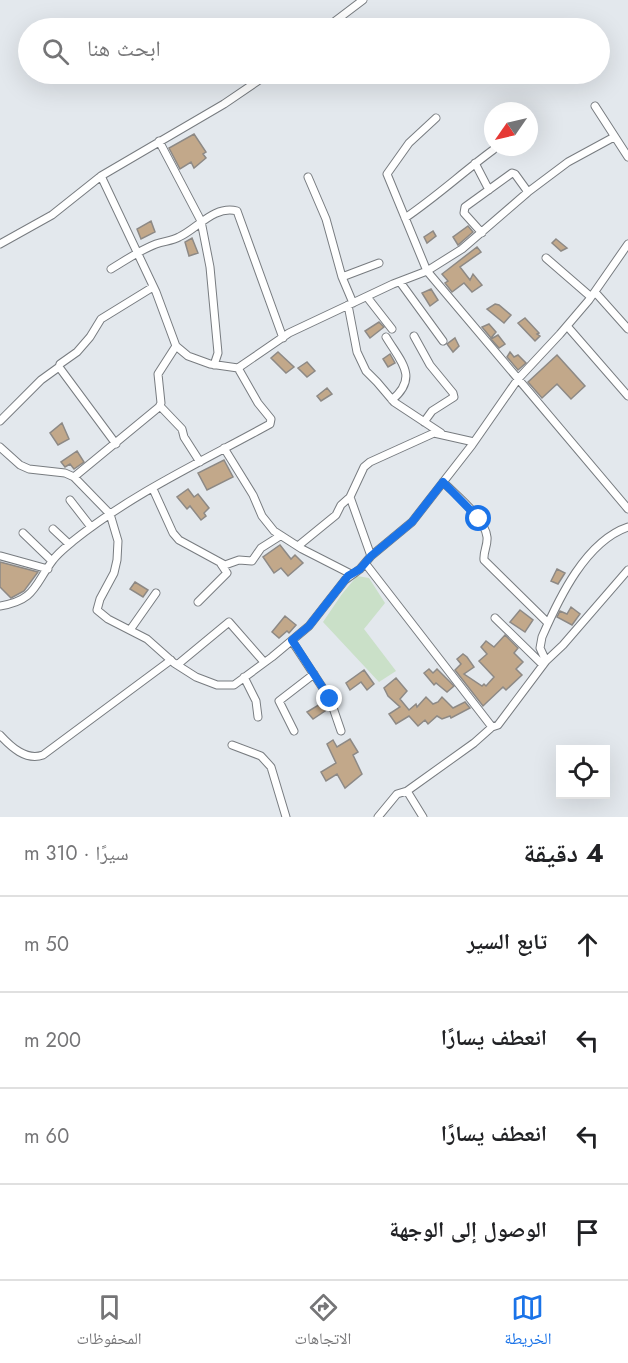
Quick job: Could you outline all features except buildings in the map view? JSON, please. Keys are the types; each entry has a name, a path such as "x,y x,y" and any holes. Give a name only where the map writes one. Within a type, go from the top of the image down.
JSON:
{"street":[{"path":"339,18 363,0"},
{"path":"0,244 52,214 101,176 224,104 253,84"},
{"path":"595,106 628,158"},
{"path":"436,118 409,142 387,172 428,271 628,509"},
{"path":"101,176 153,287 176,346 188,356 214,365 238,368 289,333 428,271 482,233 528,192 568,162 614,137"},
{"path":"159,141 201,220 210,267 218,353 214,365"},
{"path":"405,218 444,190 485,156"},
{"path":"475,163 489,190"},
{"path":"482,233 463,210 512,173 528,192"},
{"path":"308,177 326,219 351,304 357,352 366,371 392,400 424,422 441,433 474,442"},
{"path":"111,269 160,242 180,237 201,220 230,209 237,211 283,339"},
{"path":"0,447 29,470 66,473 74,477 110,514 118,541 117,560 114,573 100,599 97,610 147,639 177,665 196,677 218,685 234,685 309,626 351,574 360,569 371,556 412,522 474,442 518,379 567,326 628,244"},
{"path":"546,258 593,294 628,328"},
{"path":"342,277 379,263"},
{"path":"400,282 443,341"},
{"path":"0,421 40,380 59,367 90,338 101,319 153,287"},
{"path":"367,297 392,329"},
{"path":"567,326 628,396"},
{"path":"414,336 430,365 454,397 432,411 424,422"},
{"path":"386,337 403,364 407,376 404,389 392,400"},
{"path":"176,346 158,374 160,406 182,429 184,437 200,462"},
{"path":"59,367 116,444"},
{"path":"0,606 23,600 52,561 69,544 110,514 153,489 168,477 272,422 238,368"},
{"path":"74,477 160,406"},
{"path":"298,546 336,514 350,497 362,471 370,462 428,435 441,433"},
{"path":"224,448 253,495 262,516 280,536 351,574"},
{"path":"443,482 479,519 485,529 487,537 484,560 548,623"},
{"path":"153,489 173,533 179,540 225,565 239,560 252,561 261,548 280,536"},
{"path":"350,497 371,556"},
{"path":"70,500 91,527"},
{"path":"544,663 540,648 542,637 578,568 607,537 628,527"},
{"path":"53,529 69,544"},
{"path":"23,533 52,561"},
{"path":"1,556 48,569"},
{"path":"198,602 227,573 220,563"},
{"path":"365,563 492,727"},
{"path":"378,817 397,794 407,791 474,743 492,727 498,725 544,663 563,645 628,570"},
{"path":"130,630 156,593"},
{"path":"495,618 544,663"},
{"path":"177,665 229,622 264,662"},
{"path":"292,640 330,699 341,731"},
{"path":"0,735 14,748 29,757 43,755 171,660"},
{"path":"294,731 279,701 314,674"},
{"path":"244,677 256,701 258,717"},
{"path":"232,745 261,756 271,768 286,817"},
{"path":"407,791 423,817"}],"green space":[{"path":"357,576 369,578 385,603 364,629 396,671 379,682 323,622"}],"route":[{"path":"330,699 292,640 309,626 348,576 360,569 371,556 412,522 443,482 479,519"}]}
